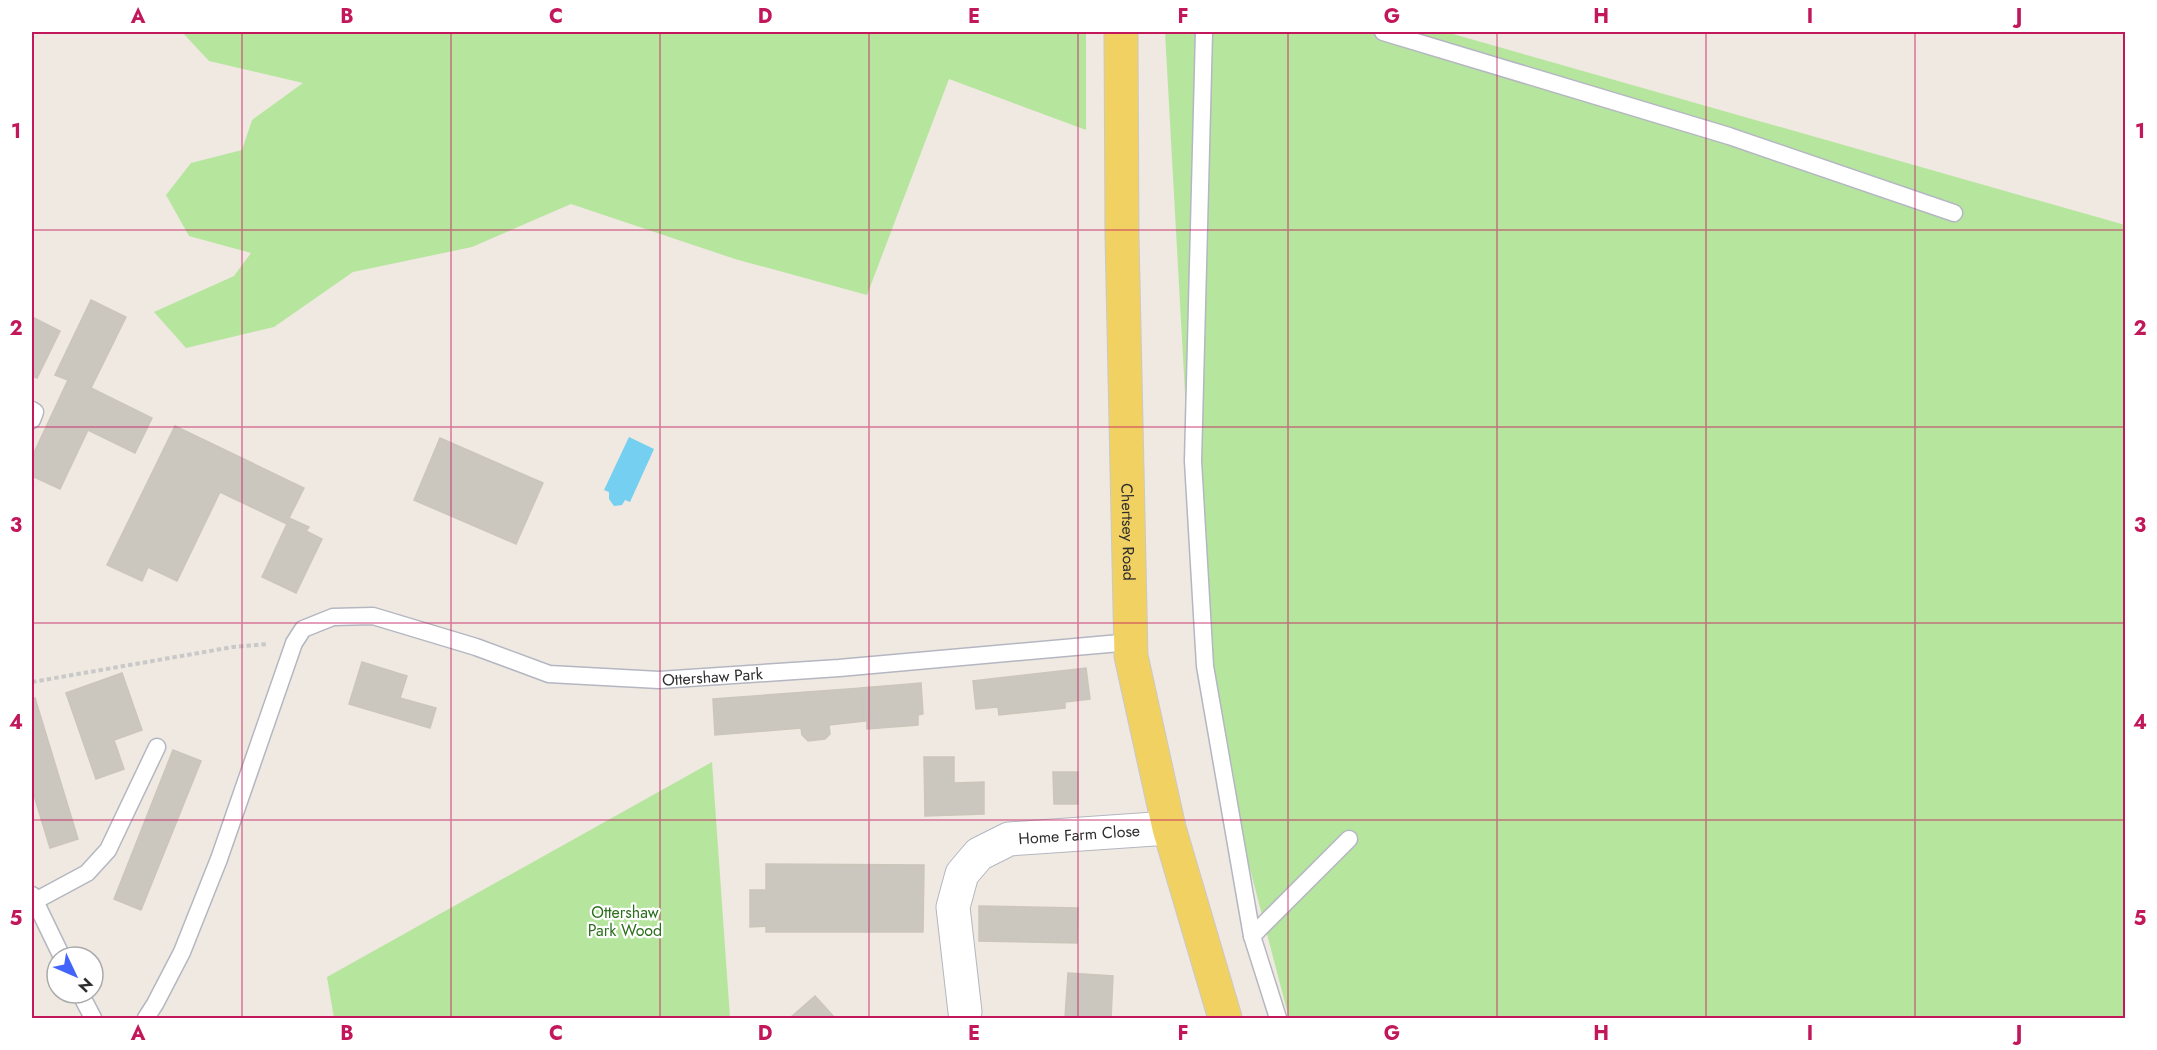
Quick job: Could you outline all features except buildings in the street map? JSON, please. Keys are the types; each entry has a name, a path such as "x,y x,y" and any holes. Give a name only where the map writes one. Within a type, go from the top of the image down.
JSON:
{"main road":[{"name":"Chertsey Road","path":"1121,32 1122,236 1131,656 1169,828 1225,1018"}],"street":[{"name":"Home Farm Close","path":"965,1012 953,907 962,874 979,854 1009,839 1169,828"}],"lane":[{"path":"1204,32 1193,461 1205,666 1252,936 1278,1018"},
{"path":"1383,32 1729,136 1954,213"},
{"path":"32,410 35,412 32,420"},
{"name":"Ottershaw Park","path":"146,1018 182,952 219,859 294,643 303,629 333,617 373,616 476,647 549,674 659,680 850,667 1131,642"},
{"path":"56,945 33,898 87,873 108,850 158,747"},
{"path":"1252,936 1349,839"}],"path":[{"path":"32,682 233,647 273,644"}],"green space":[{"path":"182,32 1086,32 1086,130 949,79 867,295 735,259 571,204 472,247 353,272 274,327 186,348 154,312 234,276 251,253 189,236 166,195 191,163 242,150 252,120 303,83 209,61"},
{"path":"1165,32 1446,32 2125,225 2125,1018 1289,1018 1201,682"},
{"name":"Ottershaw Park Wood","path":"712,762 730,1018 334,1018 327,977"}],"water":[{"path":"629,437 654,449 630,502 625,500 622,505 614,506 609,499 609,492 604,490"}]}
